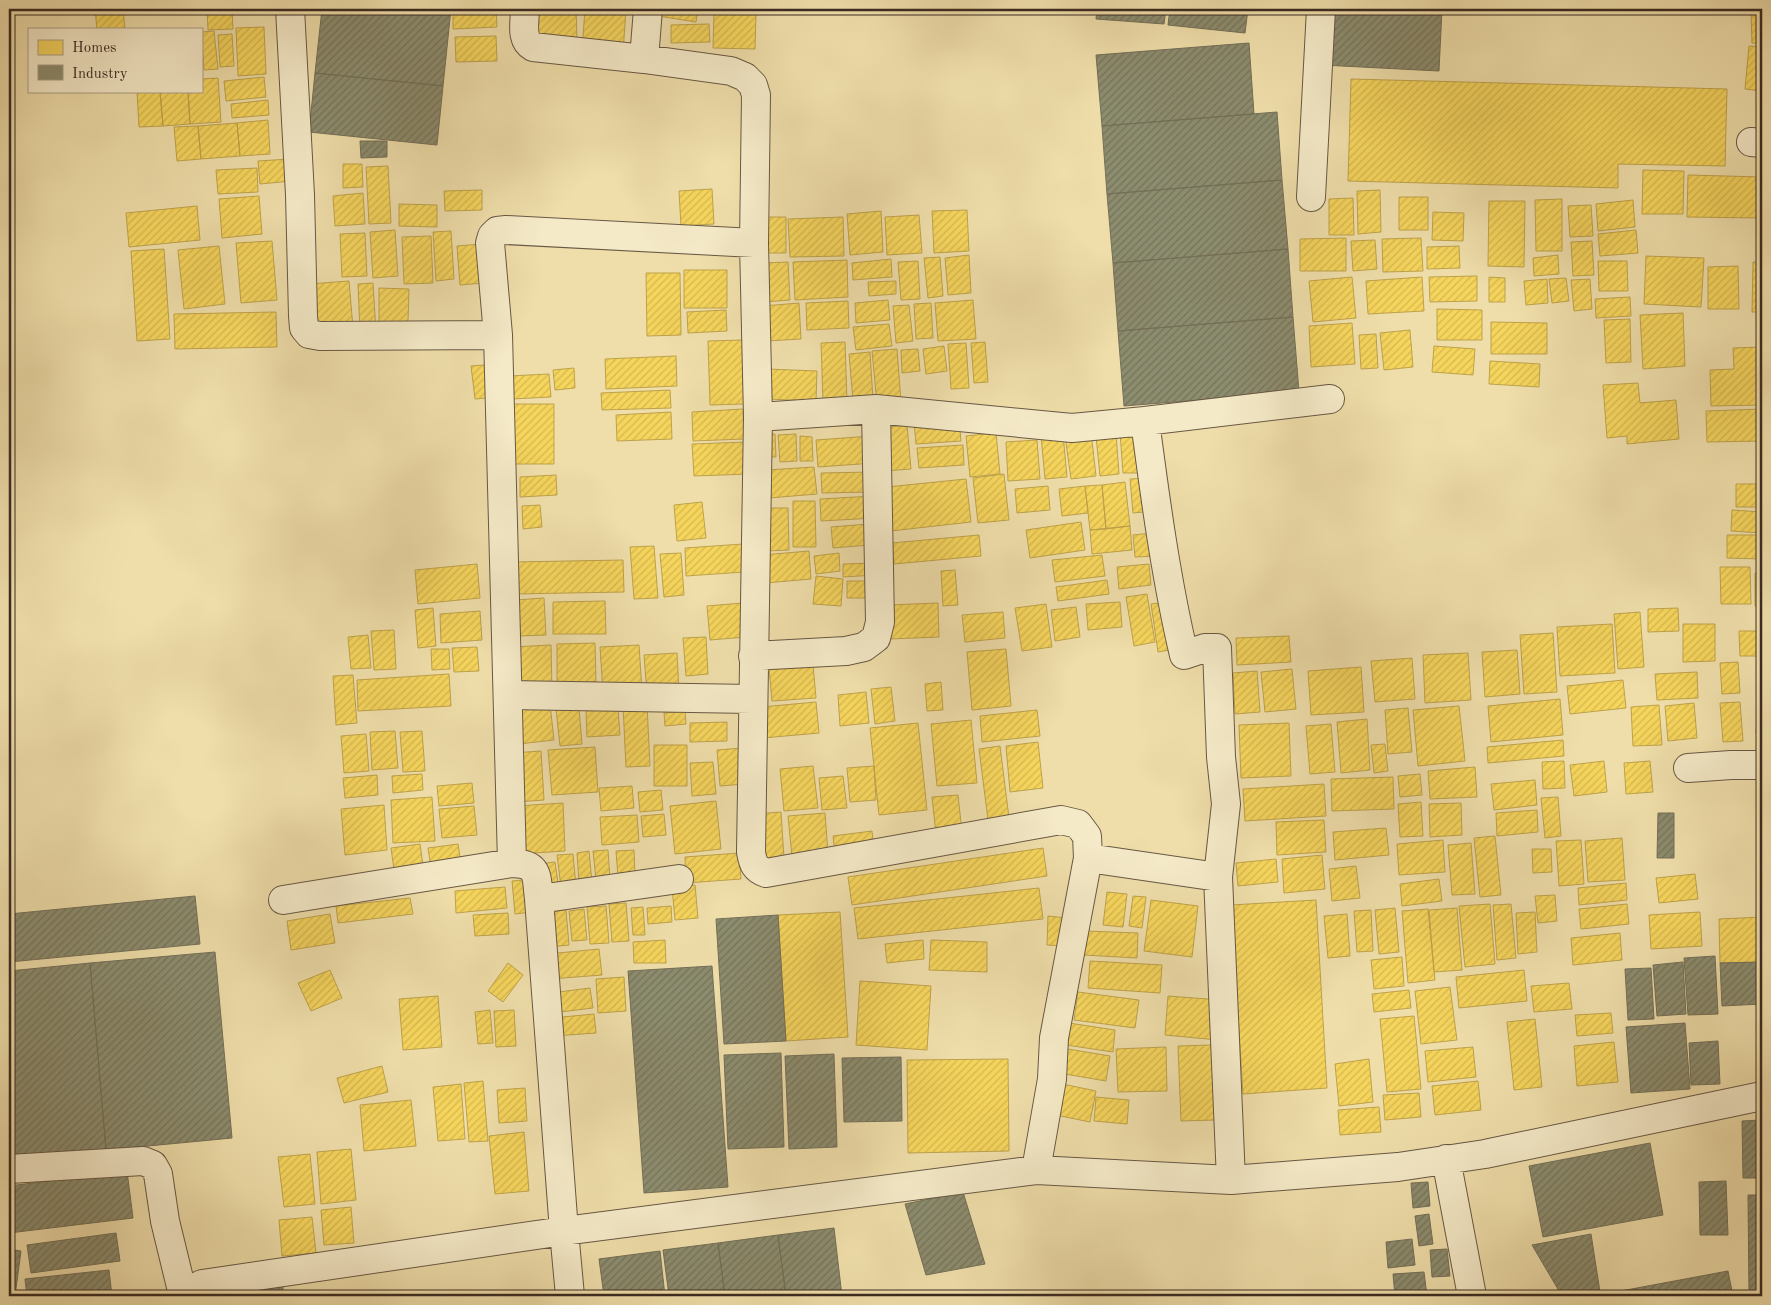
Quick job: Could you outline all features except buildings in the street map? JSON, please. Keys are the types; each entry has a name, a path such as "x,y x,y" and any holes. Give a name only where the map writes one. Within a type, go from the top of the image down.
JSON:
{"street":[{"path":"290,9 300,195 304,328 309,334 320,336 498,334"},
{"path":"525,9 525,39 528,44 534,47 731,72 745,77 753,84 756,95 754,243 758,416 751,852 752,862 757,870 766,874 1062,820 1078,824 1087,836 1088,858 1054,1038 1052,1079 1036,1170"},
{"path":"644,60 648,9"},
{"path":"1312,197 1321,9"},
{"path":"512,863 498,334 490,243 492,236 497,231 754,243"},
{"path":"758,416 876,409 1072,428 1330,399"},
{"path":"754,656 846,651 864,647 876,638 880,622 876,409"},
{"path":"1145,420 1176,624 1184,654 1205,648 1217,648 1221,757 1226,804 1218,877 1231,1180"},
{"path":"508,695 752,699"},
{"path":"1688,768 1762,765"},
{"path":"1088,858 1218,877"},
{"path":"283,900 512,863 524,863 530,866 535,873 539,899 570,1296"},
{"path":"539,899 679,879"},
{"path":"9,1169 143,1161 154,1165 158,1174 165,1221 182,1296 202,1284 564,1232 1036,1170 1231,1180 1398,1167 1485,1154 1762,1096"},
{"path":"1446,1159 1472,1296"}]}
